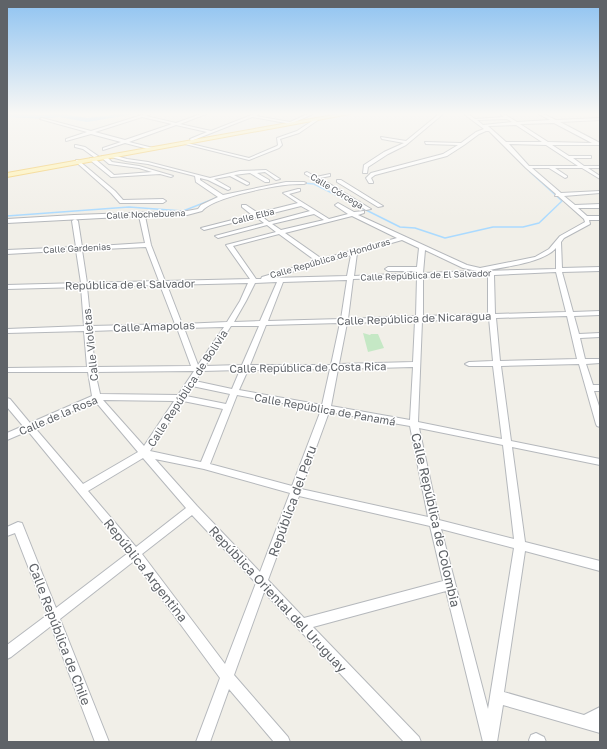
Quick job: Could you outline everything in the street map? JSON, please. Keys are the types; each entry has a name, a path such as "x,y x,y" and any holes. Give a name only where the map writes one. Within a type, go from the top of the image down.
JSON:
{"main road":[{"path":"7,174 146,149"},
{"path":"7,174 146,149"}],"street":[{"path":"84,149 89,151 94,158 113,176 160,174"},
{"path":"209,149 253,159 274,149"},
{"path":"365,172 366,166 395,149"},
{"path":"507,149 533,176 586,218 588,223 562,237 559,243 551,250 537,258"},
{"path":"510,149 528,168 557,195 600,192"},
{"path":"556,149 600,178"},
{"path":"430,158 452,150"},
{"path":"371,182 368,178 373,174 432,159 452,150"},
{"path":"73,152 89,151"},
{"path":"82,154 89,151"},
{"path":"113,156 126,160 148,163 210,179 228,189"},
{"path":"104,157 111,163 139,167 171,176"},
{"path":"569,158 589,157"},
{"path":"78,161 122,202 163,201"},
{"path":"550,167 565,178"},
{"path":"528,168 600,167"},
{"path":"210,179 230,174 252,172 266,172 278,179"},
{"path":"252,172 267,181"},
{"name":"Calle Córcega","path":"307,173 316,178 344,202 368,209"},
{"path":"230,174 247,184"},
{"path":"316,178 328,175"},
{"path":"197,176 198,181 222,197"},
{"path":"339,180 380,206"},
{"name":"Calle Nochebuena","path":"7,223 74,217 187,214 200,210 208,203 222,197 286,183 304,183"},
{"path":"298,190 285,193 329,221"},
{"path":"364,195 344,202 354,215 471,271"},
{"name":"Calle Elba","path":"204,228 302,204"},
{"path":"244,206 320,261"},
{"path":"573,207 600,206"},
{"path":"218,236 314,212"},
{"path":"256,281 229,244 362,212"},
{"path":"142,215 143,228 147,235 148,246 178,325 198,369"},
{"path":"586,218 600,218"},
{"name":"Calle Violetas","path":"75,221 84,285 91,369 96,397 144,453"},
{"name":"Calle República de Honduras","path":"256,281 402,238"},
{"path":"559,243 559,271 582,362 597,405 600,424"},
{"name":"Calle Gardenias","path":"7,252 148,246"},
{"name":"Calle República de Colombia","path":"422,248 414,424 434,523 490,742"},
{"name":"República del Peru","path":"203,742 326,408 344,320 354,252"},
{"path":"480,272 537,258 559,255"},
{"path":"388,269 420,272"},
{"name":"Calle República de El Salvador","path":"256,281 420,272 471,271 491,273 600,269"},
{"path":"490,742 520,545 492,315 491,273"},
{"path":"204,466 281,280"},
{"name":"República de el Salvador","path":"7,287 256,281"},
{"name":"Calle República de Bolivia","path":"82,489 144,453 256,281"},
{"name":"Calle República de Nicaragua","path":"229,324 492,315 600,313"},
{"name":"Calle Amapolas","path":"7,331 229,324"},
{"path":"576,336 600,335"},
{"path":"469,364 600,361"},
{"name":"Calle República de Costa Rica","path":"7,370 198,369 417,364"},
{"name":"Calle República de Panamá","path":"191,383 414,424 600,462"},
{"path":"590,388 600,388"},
{"name":"Calle de la Rosa","path":"7,437 96,397 181,398 228,407"},
{"name":"República Argentina","path":"7,401 135,553 227,677 283,742"},
{"path":"144,453 204,466 295,491 434,523 600,566"},
{"name":"República Oriental del Uruguay","path":"144,453 193,509 262,583 414,742"},
{"path":"7,653 193,509"},
{"name":"Calle República de Chile","path":"13,529 54,617 102,742"},
{"path":"301,624 449,585"},
{"path":"497,697 600,726"},
{"path":"584,722 600,714"}],"green space":[{"path":"363,333 370,335 378,334 384,348 368,352"}],"waterway":[{"path":"304,183 314,184 400,227 415,228 445,238 493,227 523,227 539,223 562,201 530,172"},
{"path":"7,216 129,207 183,211 216,198"}]}
